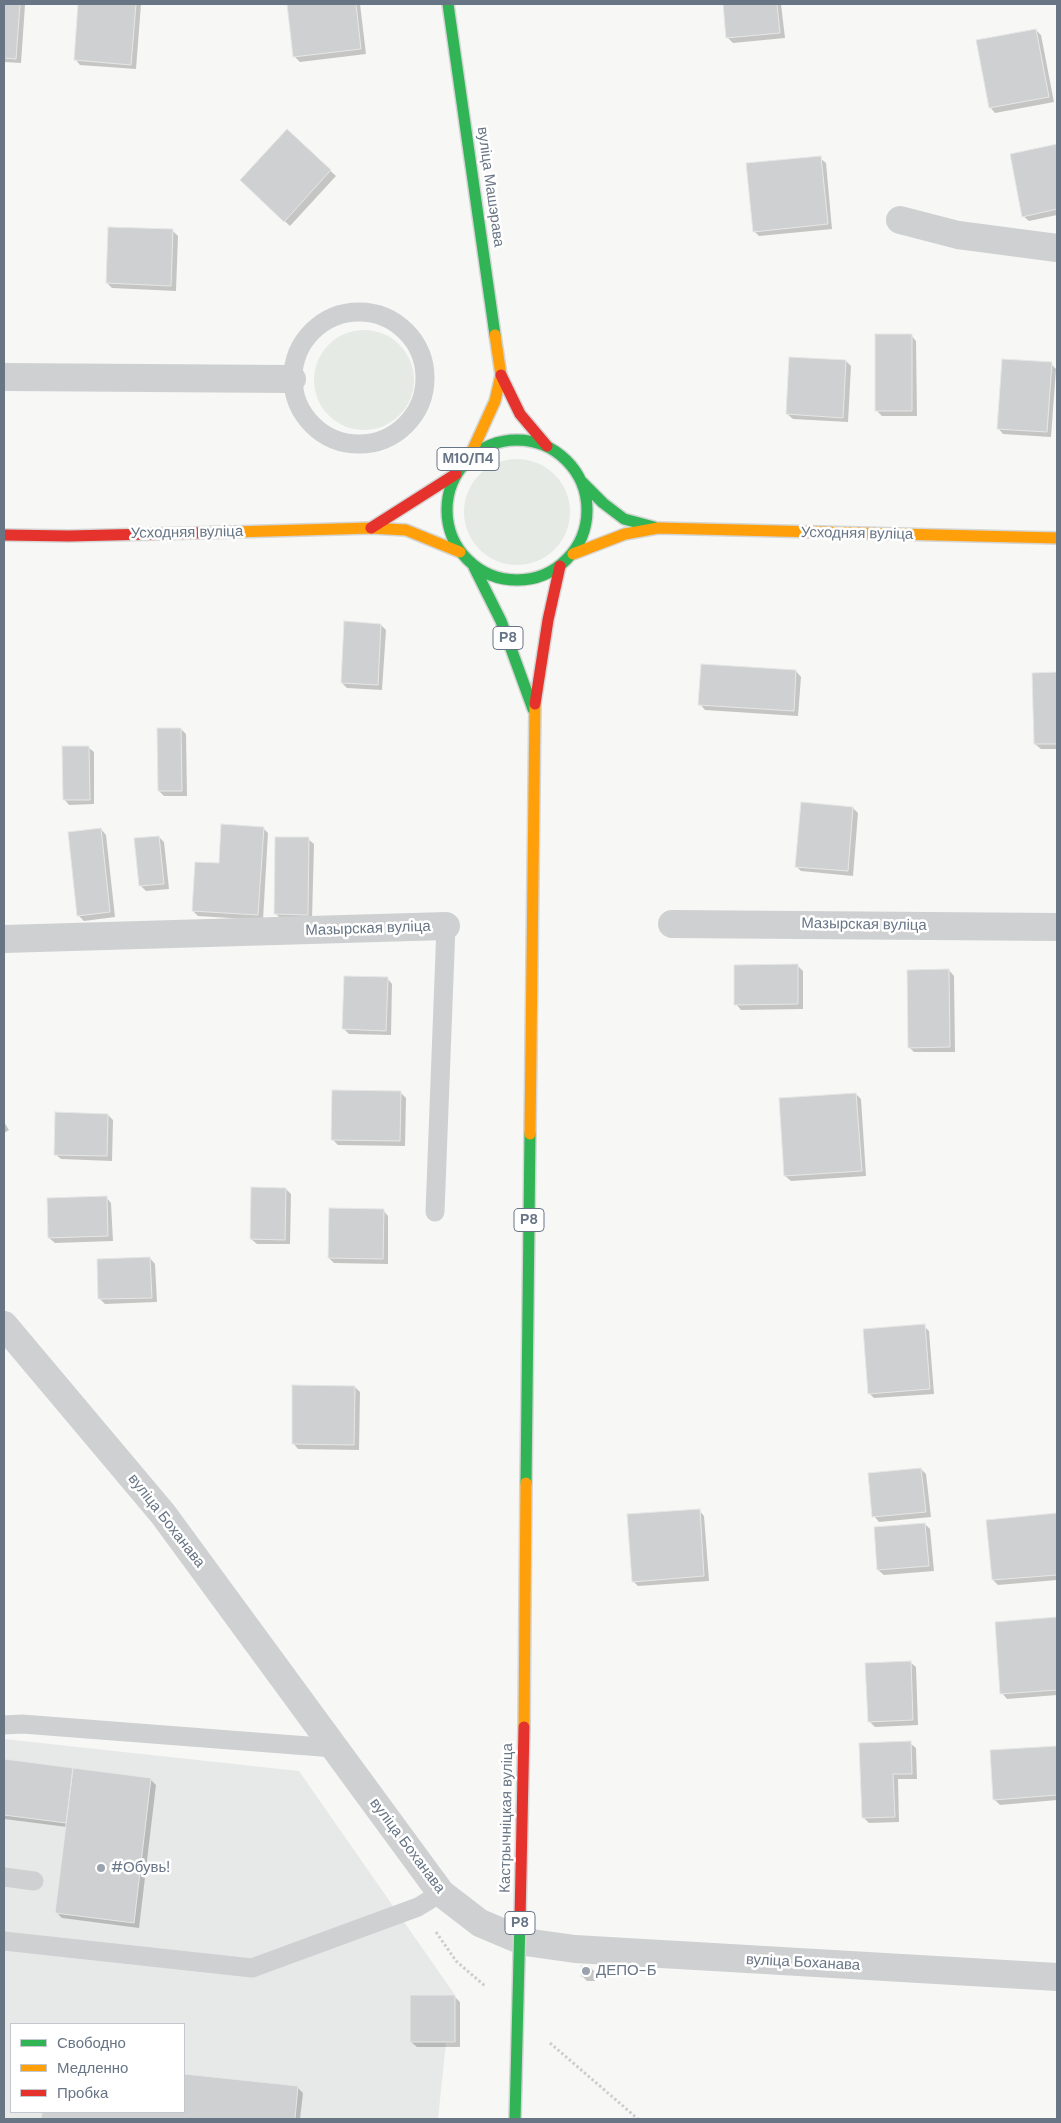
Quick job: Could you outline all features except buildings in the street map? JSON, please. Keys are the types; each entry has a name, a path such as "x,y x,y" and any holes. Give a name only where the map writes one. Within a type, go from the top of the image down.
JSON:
{"main road":[{"name":"вуліца Машэрава","path":"448,4 501,375 520,414 547,446"},
{"name":"вуліца Машэрава","path":"469,458 495,401 501,375"},
{"name":"М10/П4","path":"506,440 527,440 547,446 565,458 582,482 589,509 585,534 573,554 560,566 544,576 526,580 508,580 490,576 474,567 460,552 450,534 446,516 448,493 456,474 469,458 486,446 506,440"},
{"name":"Усходняя вуліца","path":"370,528 412,504 456,474"},
{"name":"Усходняя вуліца","path":"582,482 603,504 624,519 658,528"},
{"name":"Усходняя вуліца","path":"4,535 69,536 370,528 406,530 425,536 460,552"},
{"name":"Усходняя вуліца","path":"573,554 625,534 658,528 1057,538"},
{"name":"Р8","path":"534,713 548,620 560,566"},
{"name":"Р8","path":"474,567 501,621 534,713"},
{"name":"Кастрычніцкая вуліца","path":"515,2119 524,1728 534,713"}],"street":[{"path":"900,220 958,235 1057,248"},
{"path":"4,377 292,379"},
{"name":"Мазырская вуліца","path":"672,924 1057,927"},
{"name":"Мазырская вуліца","path":"4,939 446,926"},
{"name":"вуліца Боханава","path":"4,1325 163,1514 441,1893 480,1923 525,1942 575,1949 1057,1977"}],"lane":[{"path":"346,312 369,312 392,320 413,340 423,361 426,373 423,396 416,411 402,429 392,436 370,443 346,443 320,431 304,415 294,394 292,379 296,356 309,334 326,319 346,312"},
{"name":"Мазырская вуліца","path":"435,1212 446,926"},
{"path":"4,1725 22,1724 334,1748"},
{"path":"4,1877 34,1881"},
{"path":"4,1941 252,1968 418,1907 441,1893"}],"shaded area":[{"path":"364,330 374,331 392,338 406,352 413,370 413,390 406,408 392,422 374,429 364,430 354,429 336,422 322,408 315,390 314,380 315,370 322,352 336,338 354,331"},
{"path":"517,459 537,463 555,474 566,492 570,512 566,532 555,550 537,561 517,565 497,561 479,550 468,532 464,512 468,492 479,474 497,463"},
{"path":"4,1739 299,1771 455,1995 455,2042 446,2043 438,2119 4,2119"}],"traffic: fast":[{"path":"448,4 495,335"},
{"path":"517,440 531,441 544,445 556,451 567,460 576,471 582,483 586,496 587,510 586,524 582,537 576,549 567,560 556,569 544,575 531,579 517,580 503,579 490,575 478,569 467,560 458,549 452,537 448,524 447,510 448,496 452,483 458,471 467,460 478,451 490,445 503,441 517,440"},
{"path":"582,482 603,503 624,519 654,527"},
{"path":"474,567 501,621 533,709"},
{"path":"526,1483 530,1134"},
{"path":"515,2119 520,1919"}],"traffic: slow":[{"path":"469,458 495,401 501,375 495,335"},
{"path":"234,532 371,528 406,530 460,552"},
{"path":"573,554 625,534 658,528 1057,538"},
{"path":"530,1134 535,704"},
{"path":"524,1727 526,1483"}],"traffic: jam":[{"path":"501,375 520,414 547,446"},
{"path":"371,528 456,474"},
{"path":"4,535 69,536 234,532"},
{"path":"535,704 548,620 560,566"},
{"path":"520,1919 524,1727"}],"place":[{"name":"#Обувь!","path":"101,1868"},
{"name":"ДЕПО-Б","path":"586,1971"}]}
